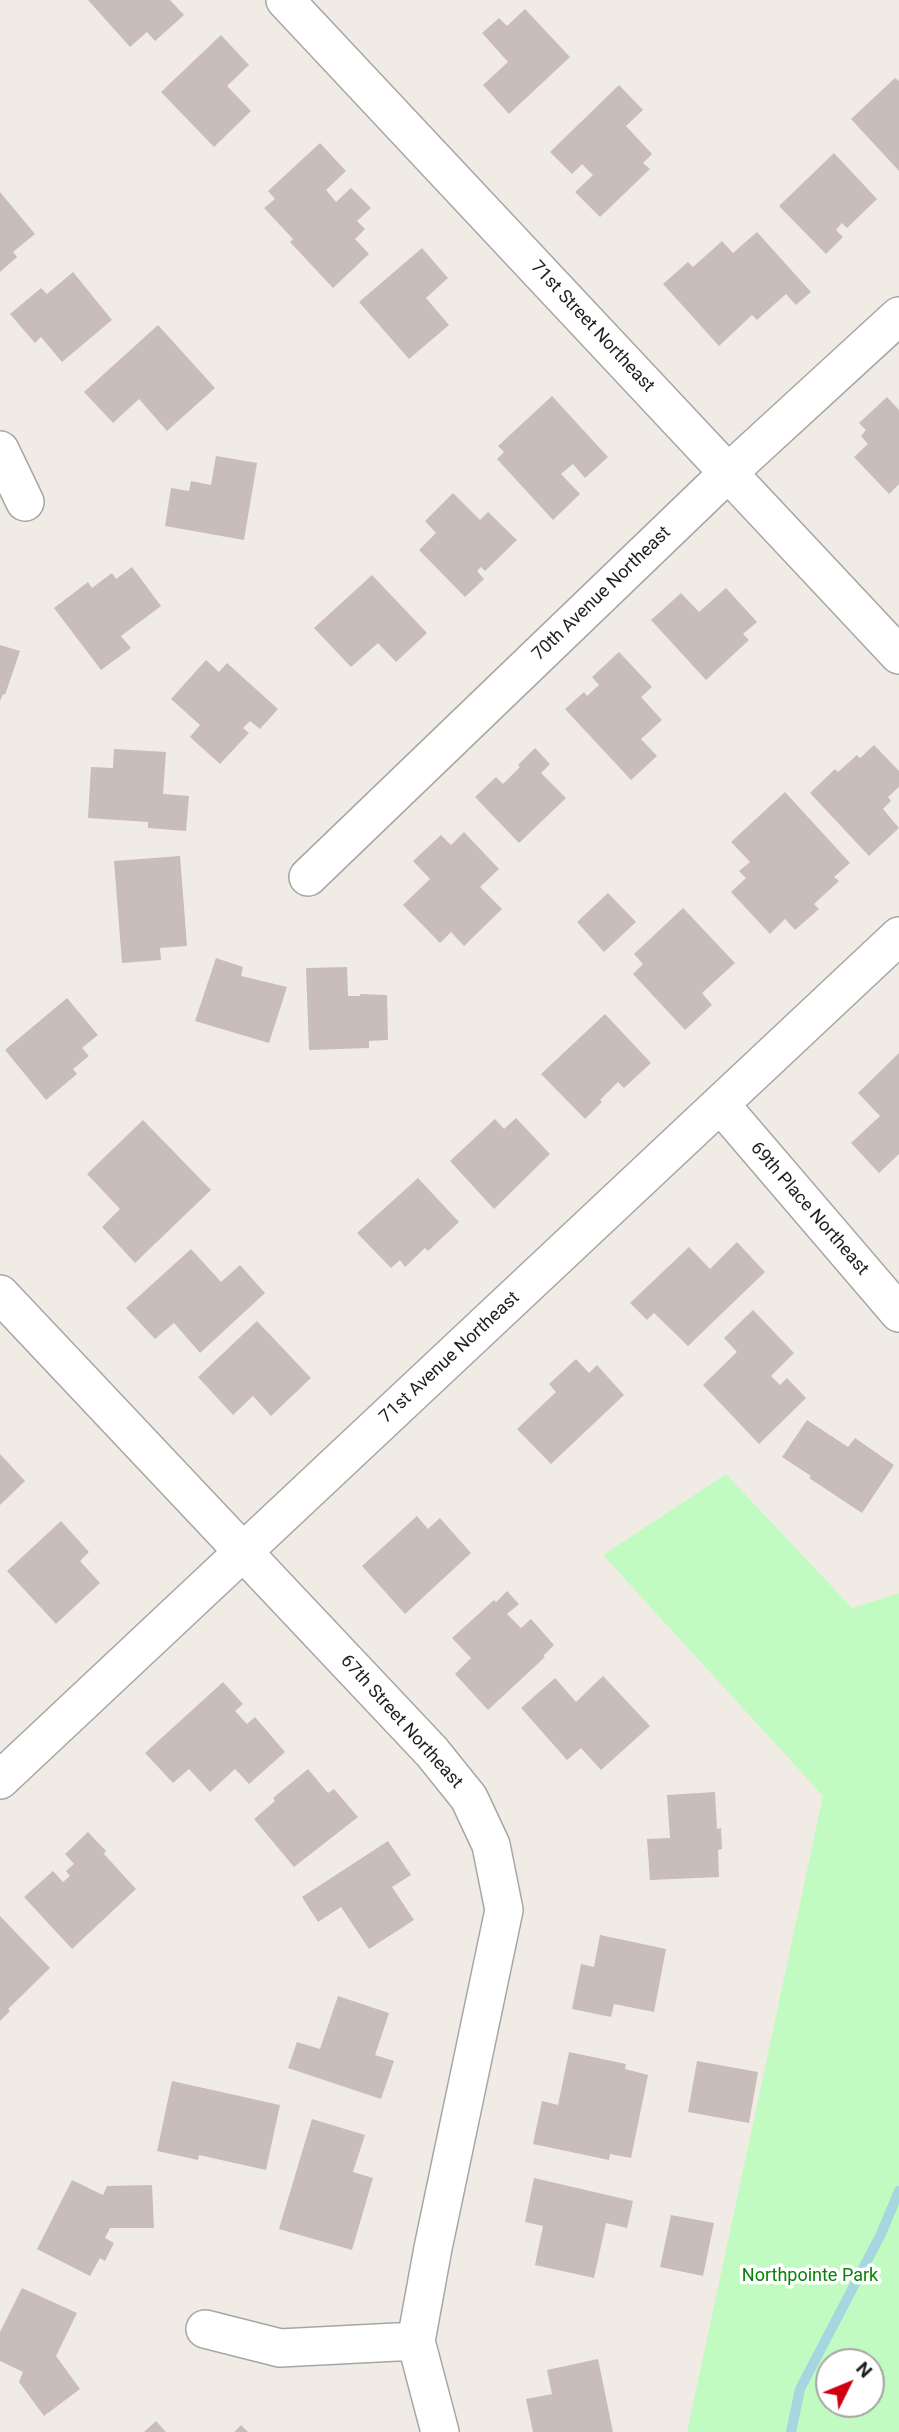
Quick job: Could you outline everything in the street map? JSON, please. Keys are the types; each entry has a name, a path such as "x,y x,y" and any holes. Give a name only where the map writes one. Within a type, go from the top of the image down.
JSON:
{"street":[{"name":"71st Street Northeast","path":"285,0 899,655"},
{"name":"70th Avenue Northeast","path":"308,877 729,472 899,316"},
{"path":"0,450 25,502"},
{"name":"71st Avenue Northeast","path":"0,1780 899,936"},
{"name":"69th Place Northeast","path":"720,1104 899,1313"},
{"name":"67th Street Northeast","path":"0,1294 432,1752 469,1798 491,1845 504,1910 416,2341 440,2432"},
{"path":"205,2329 280,2348 416,2341"}],"green space":[{"name":"Northpointe Park","path":"726,1474 852,1608 899,1593 899,2432 687,2432 823,1796 603,1555"}],"building":[{"path":"88,0 170,0 184,15 155,41 147,32 130,47"},
{"path":"525,9 570,57 509,114 483,85 508,62 482,33 499,18 507,26"},
{"path":"221,35 249,65 227,86 251,111 214,147 161,92"},
{"path":"895,78 899,81 899,171 851,119"},
{"path":"619,85 643,110 626,126 652,154 643,163 650,169 600,217 575,192 593,175 582,164 572,174 550,152"},
{"path":"320,143 346,171 326,190 336,202 351,188 371,208 357,221 365,229 355,239 369,254 333,288 290,242 293,239 264,208 275,199 268,191"},
{"path":"834,153 877,199 847,228 842,223 836,230 843,237 826,254 779,206"},
{"path":"0,192 35,234 13,252 17,257 0,272"},
{"path":"757,232 811,292 796,305 786,294 757,320 752,315 719,346 663,284 688,262 693,267 722,241 733,253"},
{"path":"422,248 448,278 426,298 449,325 409,359 359,302"},
{"path":"73,272 112,320 62,362 41,337 35,343 10,314 41,288 47,294"},
{"path":"158,325 215,388 167,431 139,399 113,423 84,392"},
{"path":"552,396 608,457 585,478 573,464 561,474 580,494 553,520 497,459 504,452 498,446"},
{"path":"887,397 899,410 899,484 889,494 854,457 868,444 861,436 866,430 859,423"},
{"path":"216,456 257,463 244,540 165,526 171,488 189,491 191,481 211,485"},
{"path":"453,493 480,520 488,512 517,540 485,571 481,567 477,571 484,579 465,597 419,550 436,533 425,521"},
{"path":"132,567 161,606 121,636 131,648 101,670 54,608 88,582 92,588 112,573 116,579"},
{"path":"372,575 427,633 396,662 378,643 351,667 314,628"},
{"path":"726,588 757,622 743,634 749,640 706,680 651,620 681,593 699,612"},
{"path":"0,645 20,651 5,695 3,694 0,701"},
{"path":"619,652 652,687 641,697 662,720 641,739 657,756 631,780 565,709 584,692 587,696 599,685 592,677"},
{"path":"206,660 219,672 227,663 278,709 260,729 250,721 243,728 249,733 220,764 190,737 200,725 171,699"},
{"path":"874,745 899,771 899,787 888,797 891,801 883,809 899,828 869,856 810,793 835,769 838,772 857,755 860,758"},
{"path":"535,748 550,764 541,773 566,798 519,843 475,797 496,777 503,784"},
{"path":"114,749 166,752 163,794 189,796 186,831 148,828 148,822 88,818 91,767 113,768"},
{"path":"785,792 850,863 834,877 839,881 814,904 819,909 795,930 785,919 770,934 731,892 746,878 739,871 750,862 731,842"},
{"path":"464,832 499,869 480,887 502,909 464,946 451,932 440,943 403,905 430,879 413,861 441,835 451,845"},
{"path":"180,856 187,946 160,948 161,960 122,963 114,861"},
{"path":"608,893 636,922 604,952 577,922"},
{"path":"683,908 735,963 702,993 712,1005 685,1030 633,974 643,964 634,954"},
{"path":"216,958 243,967 241,976 287,987 269,1043 195,1021"},
{"path":"347,967 348,996 387,995 388,1040 369,1041 369,1048 309,1050 306,968"},
{"path":"67,998 98,1035 82,1048 89,1056 73,1069 77,1074 46,1100 5,1050"},
{"path":"605,1014 651,1063 624,1088 618,1082 585,1119 541,1074"},
{"path":"899,1053 899,1154 879,1173 851,1143 880,1116 858,1093"},
{"path":"516,1118 550,1154 494,1209 450,1161 495,1119 504,1129"},
{"path":"143,1120 211,1190 135,1263 102,1227 120,1209 87,1174"},
{"path":"418,1178 459,1222 428,1251 425,1248 405,1267 400,1260 391,1268 357,1233"},
{"path":"737,1242 765,1272 688,1346 654,1313 647,1320 630,1303 689,1247 710,1269"},
{"path":"191,1249 221,1282 240,1265 265,1293 200,1353 174,1323 155,1339 126,1308"},
{"path":"753,1310 794,1353 771,1376 780,1385 787,1378 806,1398 759,1444 703,1385 737,1352 724,1338"},
{"path":"257,1321 311,1378 271,1416 253,1396 233,1415 198,1377"},
{"path":"576,1359 589,1373 597,1365 624,1395 551,1464 517,1429 556,1392 549,1384"},
{"path":"807,1420 848,1447 855,1438 894,1465 862,1513 782,1457"},
{"path":"0,1454 25,1481 0,1505"},
{"path":"417,1516 428,1529 440,1518 471,1553 405,1614 362,1566"},
{"path":"61,1521 89,1552 80,1561 100,1583 56,1624 7,1571"},
{"path":"507,1591 519,1604 507,1614 521,1628 531,1619 554,1645 543,1656 545,1657 488,1710 455,1674 471,1658 452,1638"},
{"path":"603,1676 650,1726 601,1770 581,1748 567,1760 521,1708 555,1678 576,1702"},
{"path":"223,1682 243,1704 235,1711 247,1724 255,1717 285,1752 249,1784 235,1769 210,1792 189,1769 173,1783 145,1753"},
{"path":"308,1769 328,1793 334,1789 358,1817 294,1867 254,1819 275,1801 273,1798"},
{"path":"715,1792 717,1829 721,1828 722,1849 718,1850 719,1877 650,1880 647,1839 670,1838 667,1795"},
{"path":"88,1832 136,1889 72,1949 24,1897 53,1871 63,1882 70,1876 66,1871 74,1864 65,1854"},
{"path":"388,1841 411,1875 392,1887 414,1920 369,1949 341,1907 318,1922 302,1897"},
{"path":"0,1916 50,1968 8,2009 10,2011 0,2021"},
{"path":"600,1935 666,1949 654,2012 614,2004 611,2017 572,2009 581,1964 594,1967"},
{"path":"338,1996 389,2013 375,2055 394,2061 381,2099 288,2068 297,2042 320,2049"},
{"path":"569,2052 626,2064 625,2069 648,2075 631,2158 610,2154 609,2160 533,2144 542,2101 558,2105"},
{"path":"697,2061 758,2072 749,2123 688,2112"},
{"path":"172,2081 280,2105 266,2170 199,2155 198,2160 157,2151"},
{"path":"312,2119 365,2135 353,2172 373,2178 352,2250 279,2229"},
{"path":"534,2178 633,2201 627,2228 606,2223 594,2278 535,2265 543,2226 525,2222"},
{"path":"72,2180 103,2195 107,2186 152,2185 154,2228 110,2228 105,2238 114,2243 105,2261 100,2258 90,2276 37,2249"},
{"path":"671,2215 714,2223 703,2276 660,2267"},
{"path":"22,2288 77,2313 56,2356 80,2389 44,2416 19,2382 23,2372 0,2361 0,2332"},
{"path":"598,2359 613,2432 533,2432 526,2399 552,2394 547,2370"},
{"path":"156,2421 166,2432 144,2432"},
{"path":"241,2425 248,2432 234,2432"}],"waterway":[{"path":"791,2432 800,2389 881,2234 899,2191"}]}
